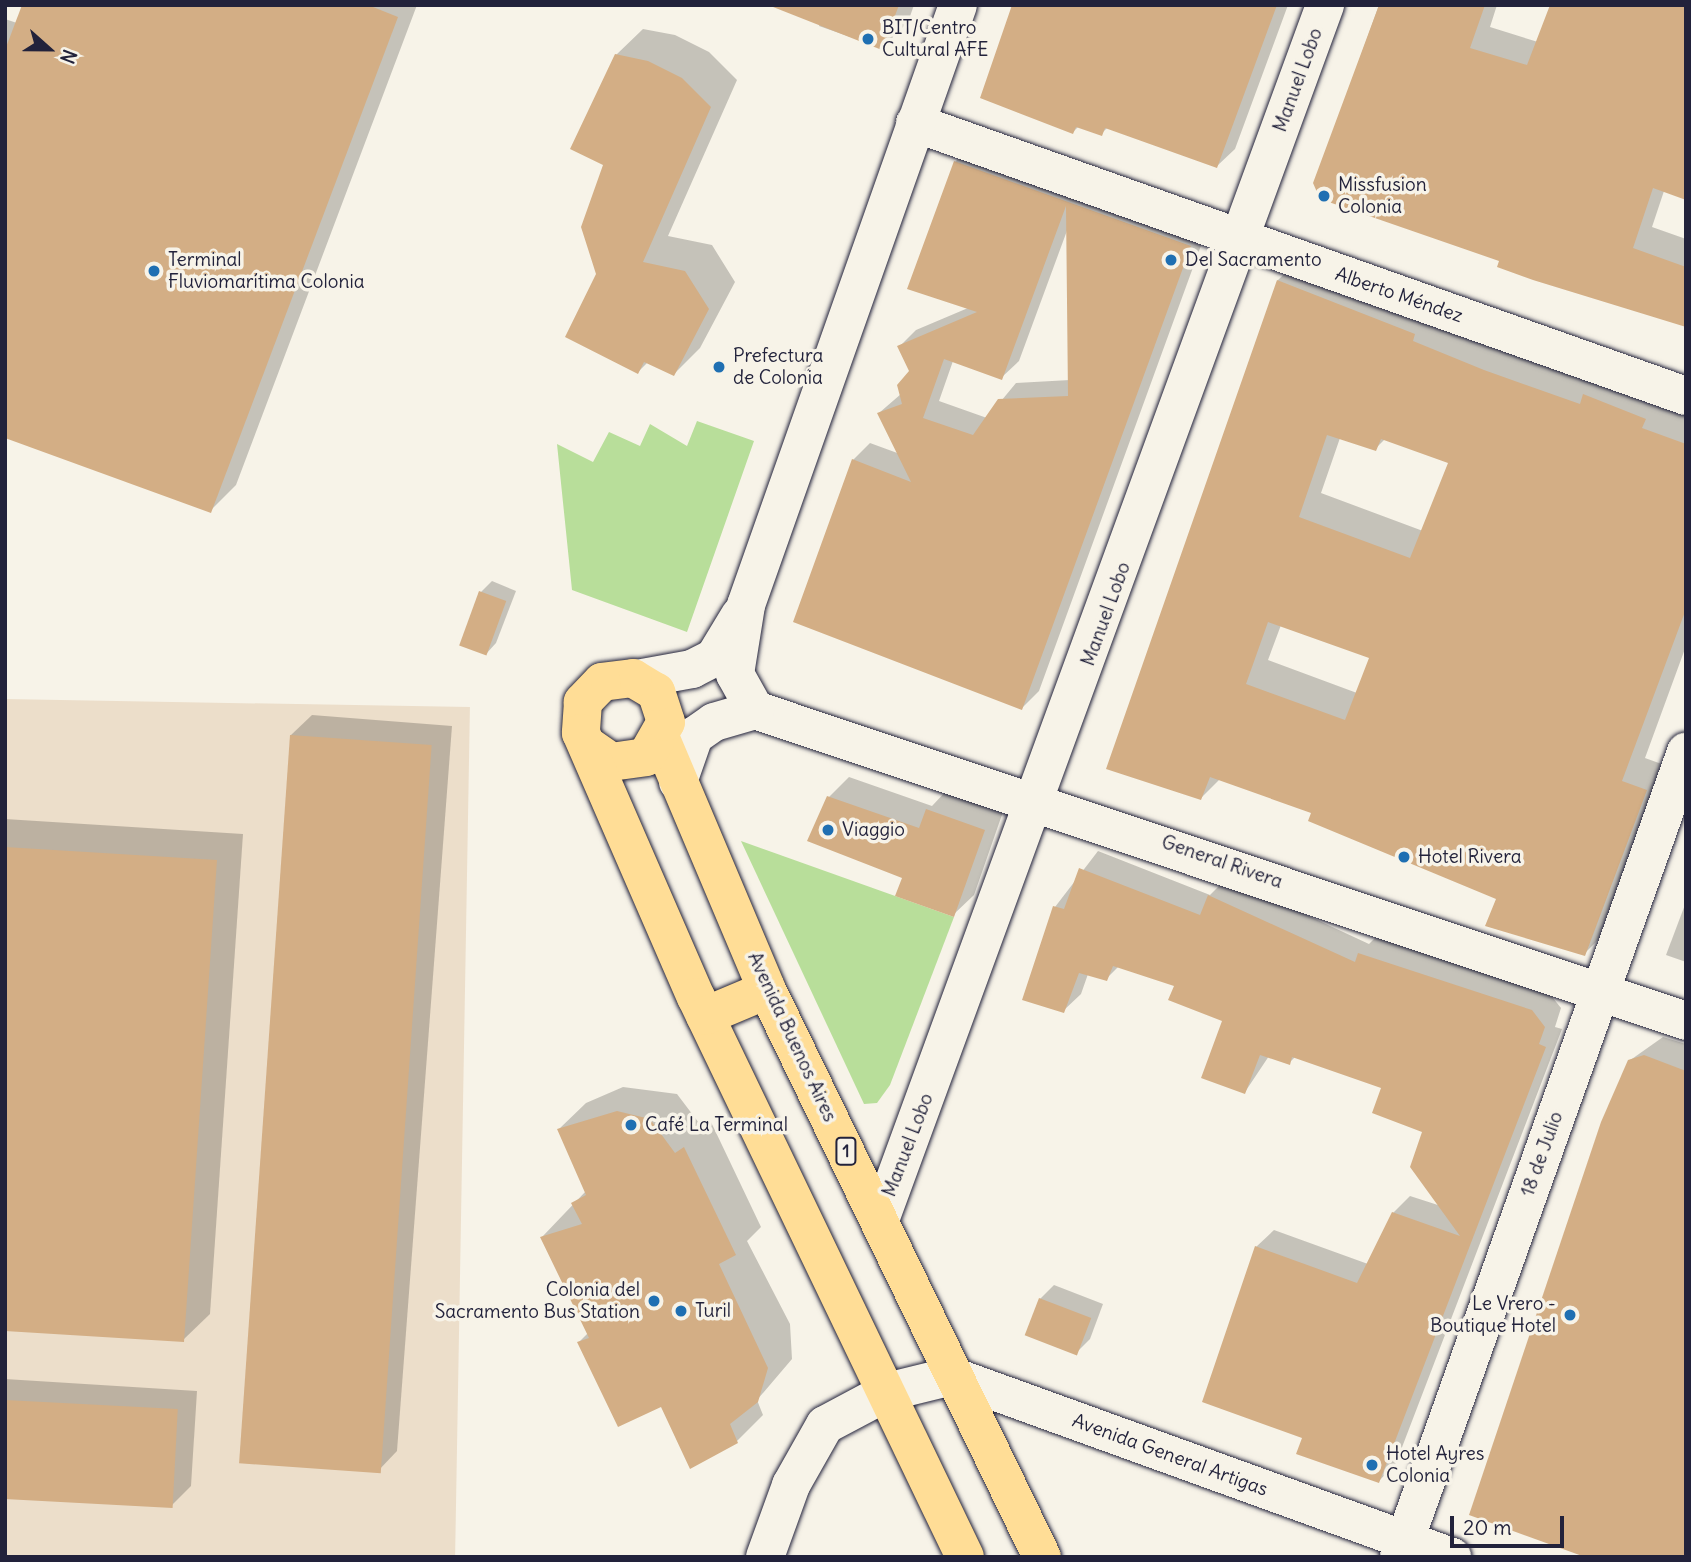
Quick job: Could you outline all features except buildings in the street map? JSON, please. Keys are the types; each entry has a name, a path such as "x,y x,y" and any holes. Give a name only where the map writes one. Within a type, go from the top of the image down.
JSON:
{"main road":[{"path":"637,680 611,678 586,697 579,723 587,745 705,1016 965,1557"},
{"name":"Avenida Buenos Aires","path":"637,680 663,704 661,739 767,990 1042,1557"},
{"path":"587,745 600,758 625,764 646,757 661,739"},
{"path":"705,1016 767,990"}],"street":[{"path":"678,782 695,736 713,722 755,710 735,674 746,605 958,5"},
{"name":"Manuel Lobo","path":"880,1220 1039,800 1325,5"},
{"name":"Alberto Méndez","path":"915,124 1686,396"},
{"path":"637,680 692,669 714,657 746,605"},
{"name":"General Rivera","path":"755,710 1039,800 1686,1021"},
{"name":"18 de Julio","path":"1402,1548 1686,752"},
{"path":"765,1557 791,1485 825,1425 887,1392 952,1376"},
{"name":"Avenida General Artigas","path":"952,1376 1402,1548 1452,1557"}],"shaded area":[{"path":"5,699 470,707 455,1557 5,1557"}],"green space":[{"path":"697,421 754,441 687,632 572,590 557,444 593,462 609,432 640,446 650,424 687,446"},
{"path":"741,841 954,917 890,1085 877,1103 864,1104"}],"place":[{"name":"BIT/Centro Cultural AFE","path":"868,39"},
{"name":"Missfusion Colonia","path":"1324,196"},
{"name":"Del Sacramento","path":"1171,260"},
{"name":"Terminal Fluviomarítima Colonia","path":"154,271"},
{"name":"Prefectura de Colonia","path":"719,367"},
{"name":"Viaggio","path":"828,830"},
{"name":"Hotel Rivera","path":"1404,857"},
{"name":"Café La Terminal","path":"631,1125"},
{"name":"Colonia del Sacramento Bus Station","path":"654,1301"},
{"name":"Turil","path":"681,1311"},
{"name":"Le Vrero - Boutique Hotel","path":"1570,1315"},
{"name":"Hotel Ayres Colonia","path":"1372,1465"}]}
